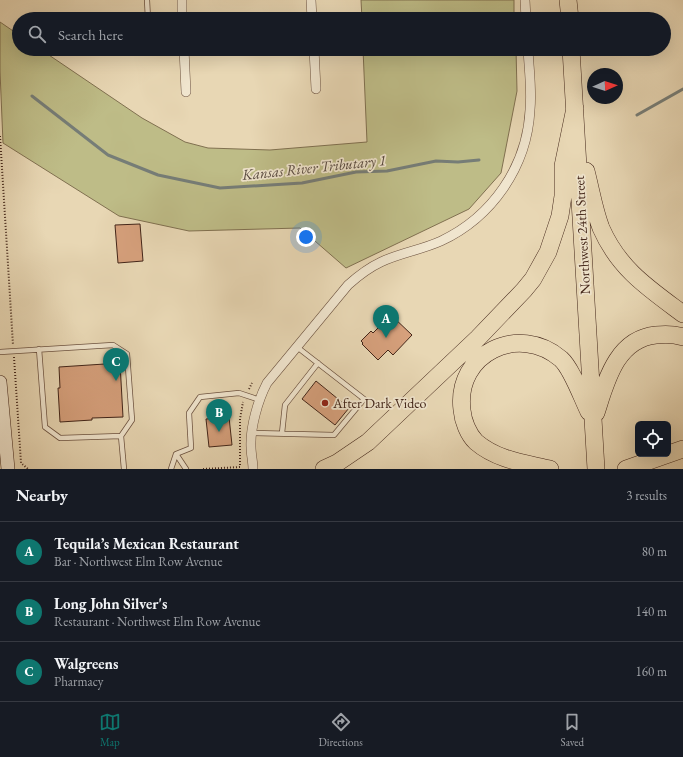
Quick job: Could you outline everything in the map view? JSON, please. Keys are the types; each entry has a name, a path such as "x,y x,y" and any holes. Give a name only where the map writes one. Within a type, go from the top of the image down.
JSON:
{"highway":[{"path":"568,0 569,12"},
{"name":"Northwest 24th Street","path":"571,56 596,469"},
{"path":"324,469 337,463 368,442 478,338 533,279 548,252 560,216 563,196 563,166 575,108"},
{"path":"576,136 601,227 617,257 640,282 683,314"},
{"path":"593,421 609,374 614,364 630,345 651,336 672,334 683,337"},
{"path":"550,469 504,459 476,442 466,427 461,402 464,382 474,364 481,356 488,351 508,344 531,344 549,350 562,360 572,376 593,421"},
{"path":"626,469 683,449"}],"street":[{"path":"182,0 182,12"},
{"path":"311,0 312,12"},
{"path":"525,0 526,12"},
{"path":"184,56 186,92"},
{"path":"314,56 316,90"},
{"path":"254,469 251,446 252,433 260,400 267,383 356,278 381,262 440,241 457,232 482,214 504,188 520,158 528,128 531,96 528,56"},
{"path":"0,389 8,469"}],"lane":[{"path":"147,0 148,12"},
{"path":"0,352 113,345 127,354 132,420 122,436 124,469"},
{"path":"252,433 334,435 364,399 297,347"},
{"path":"39,349 45,427 60,438 122,436"},
{"path":"282,434 285,405 318,362"},
{"path":"170,469 176,454 191,448 189,412 200,397 239,393 260,400"},
{"path":"176,454 186,469"}],"path":[{"path":"0,136 21,463 28,469"},
{"path":"203,469 240,467 240,418 246,395 252,383"}],"shaded area":[{"path":"361,0 514,0 514,12 362,12"},
{"path":"0,22 12,30 12,56 50,56 142,118 185,142 208,148 270,150 367,142 363,56 516,56 517,91 501,173 469,209 346,268 300,228 189,231 119,216 3,143 0,71"}],"building":[{"path":"140,224 143,261 118,263 115,225"},
{"path":"391,315 412,335 393,355 388,350 378,360 362,344 363,343 361,341 371,331 373,333"},
{"path":"120,363 123,417 92,418 92,420 60,422 58,388 60,388 59,367"},
{"name":"After Dark Video","path":"316,381 349,408 335,425 302,399"},
{"path":"229,417 232,445 209,447 206,419"}],"waterway":[{"name":"Kansas River Tributary 1","path":"637,115 683,89"},
{"name":"Kansas River Tributary 1","path":"32,96 108,155 158,175 220,188 302,183 356,172 387,171 436,161 458,162 479,160"}],"place":[{"name":"Tequila’s Mexican Restaurant","path":"386,338"},
{"name":"Walgreens","path":"116,381"},
{"name":"After Dark Video","path":"325,403"},
{"name":"Long John Silver's","path":"219,432"}]}
